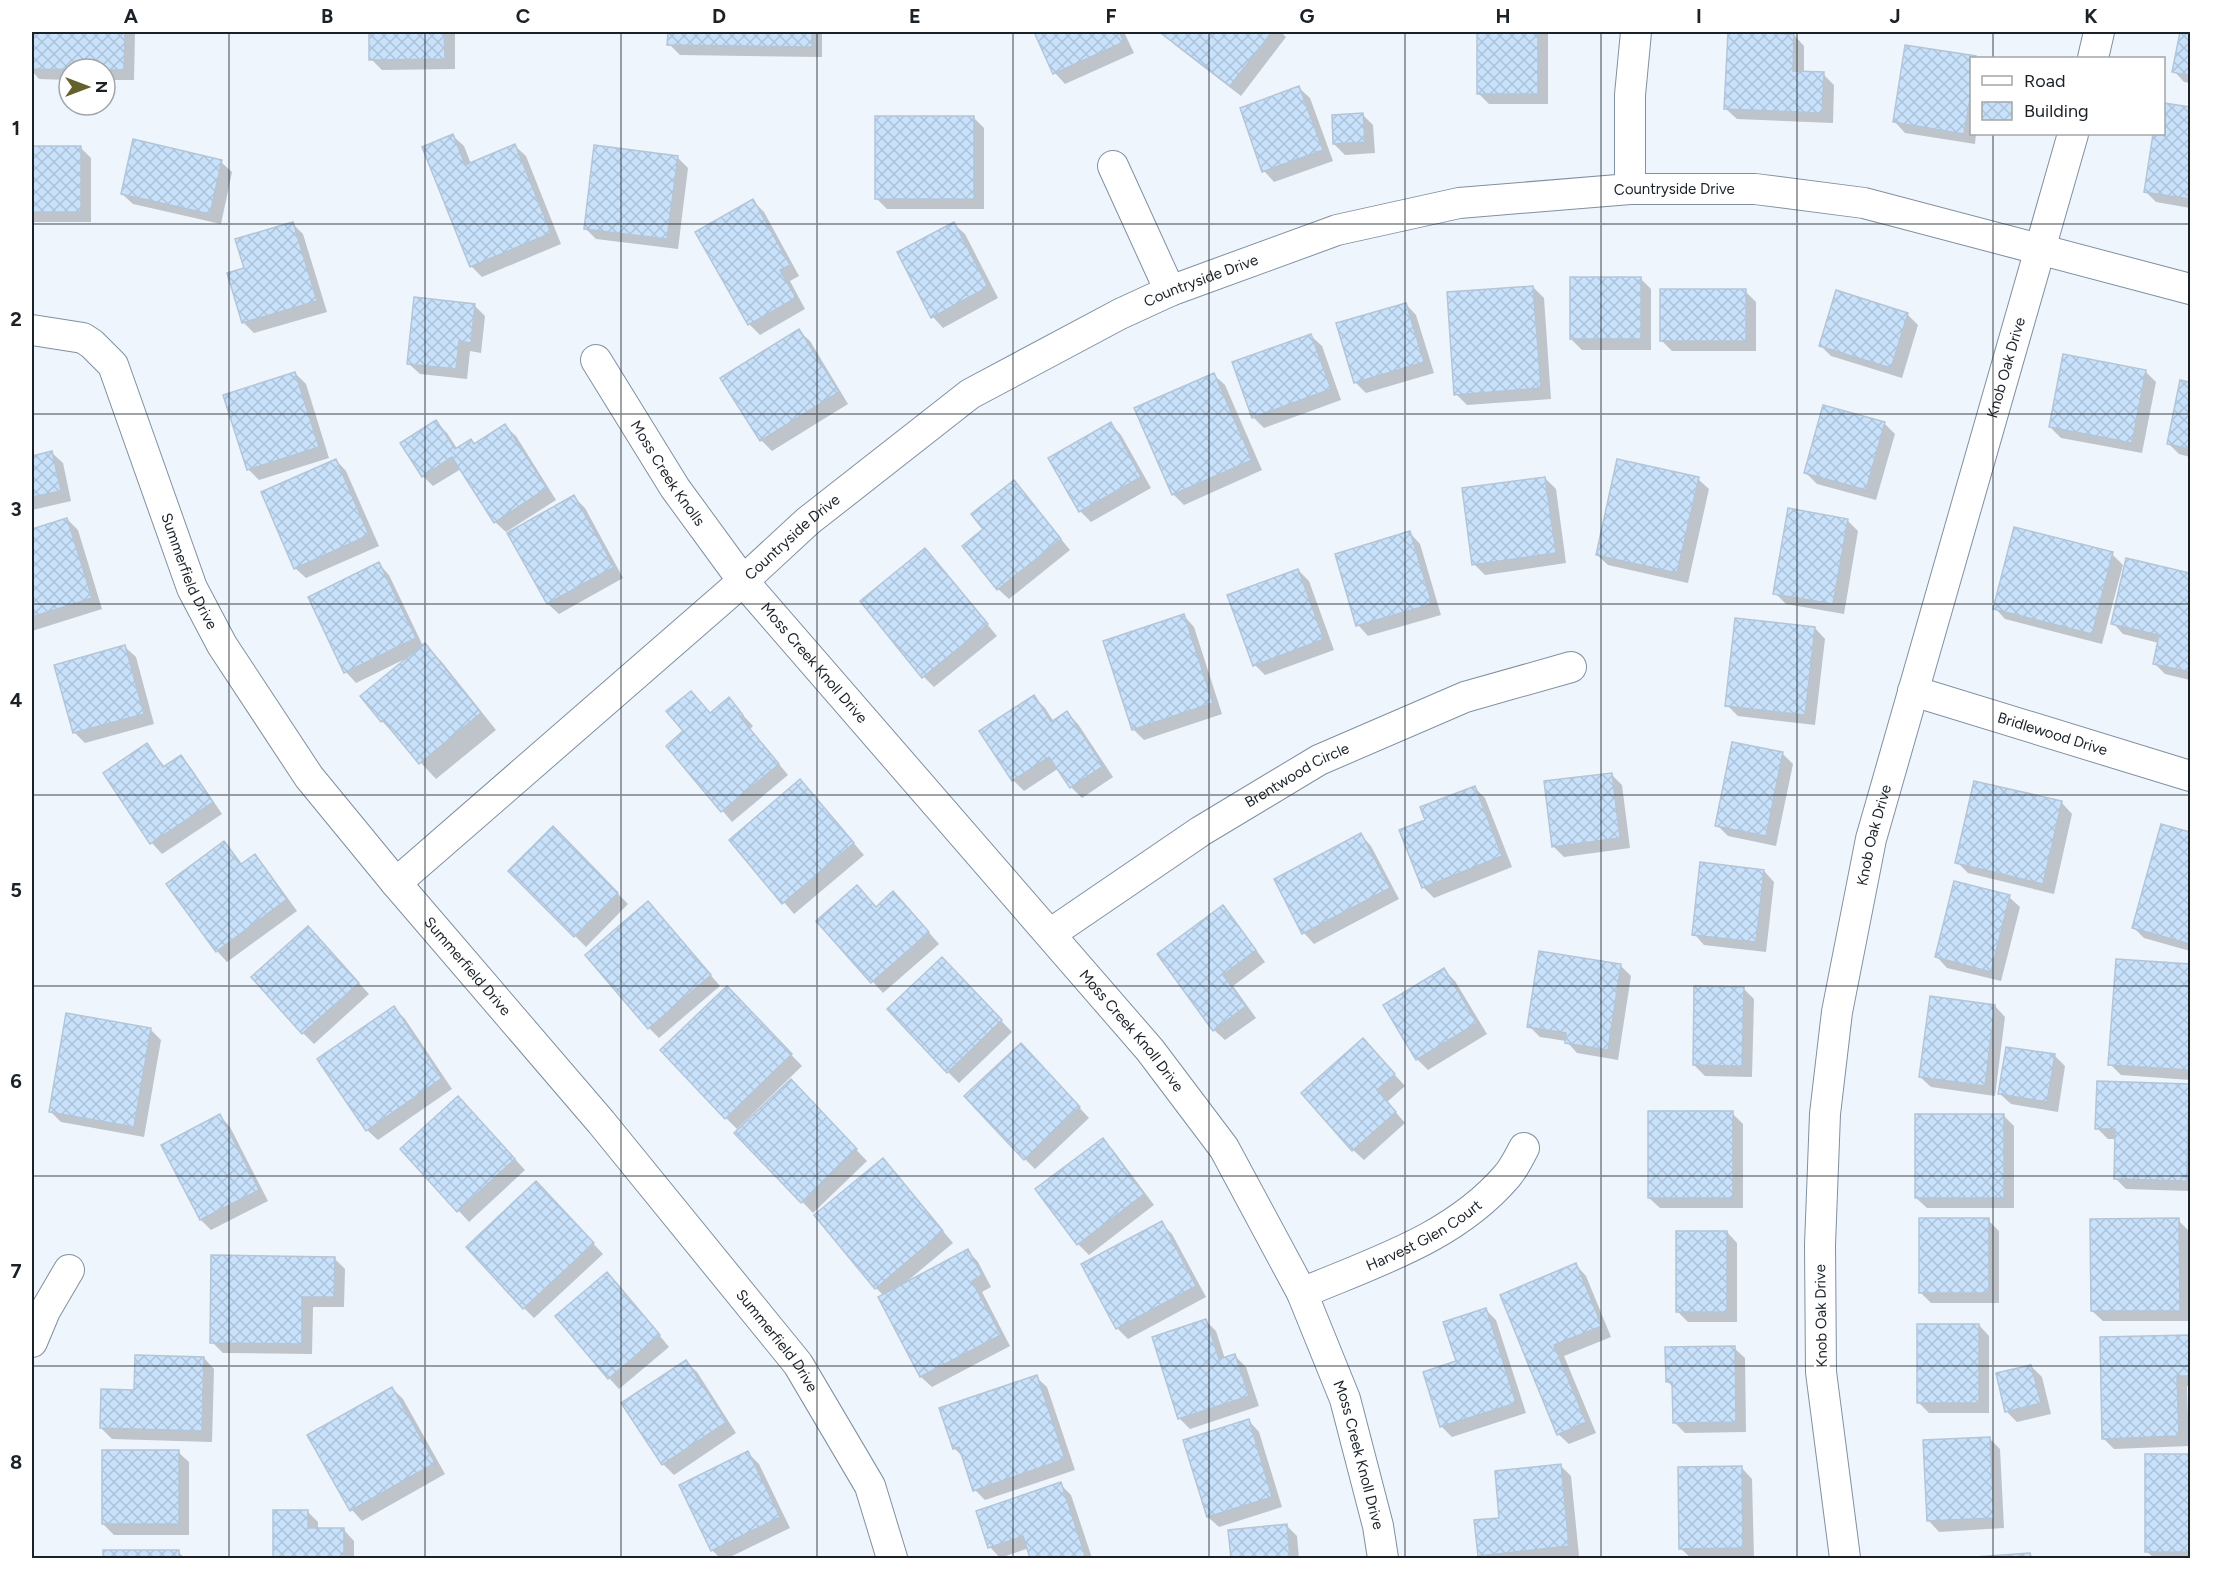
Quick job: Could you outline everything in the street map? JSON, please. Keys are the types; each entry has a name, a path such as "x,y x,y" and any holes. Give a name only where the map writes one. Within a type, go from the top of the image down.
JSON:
{"street":[{"path":"1630,189 1630,95 1636,32"},
{"path":"2093,57 2099,32"},
{"name":"Knob Oak Drive","path":"1845,1558 1821,1372 1820,1245 1825,1114 1837,1012 1871,839 2073,135"},
{"path":"1113,166 1170,291"},
{"name":"Countryside Drive","path":"396,883 744,581 808,521 970,394 1120,314 1170,291 1337,230 1448,206 1630,189 1755,189 1864,203 2190,289"},
{"name":"Summerfield Drive","path":"32,330 83,338 113,365 192,588 222,645 309,777 396,883 601,1122 798,1364 870,1486 892,1558"},
{"name":"Moss Creek Knolls","path":"596,360 675,488 744,581"},
{"name":"Moss Creek Knoll Drive","path":"744,581 1150,1050 1224,1148 1302,1293 1345,1399 1378,1526 1383,1558"},
{"name":"Brentwood Circle","path":"1050,934 1201,831 1318,760 1465,697 1570,667"},
{"name":"Bridlewood Drive","path":"1913,691 2190,776"},
{"name":"Harvest Glen Court","path":"1302,1293 1423,1242 1460,1220 1508,1175 1524,1148"},
{"path":"32,1342 45,1311 69,1270"}],"building":[{"path":"32,32 125,32 124,70 117,70 117,57 57,57 57,69 32,69"},
{"path":"369,32 444,32 445,59 369,60"},
{"path":"668,32 812,32 812,47 667,45"},
{"path":"1034,32 1119,32 1124,42 1053,74"},
{"path":"1165,32 1272,32 1230,86 1162,34"},
{"path":"1477,32 1538,32 1538,94 1477,94"},
{"path":"1728,32 1794,34 1793,71 1824,72 1822,113 1724,109"},
{"path":"2180,32 2190,32 2190,76 2172,72"},
{"path":"1905,45 1976,56 1970,57 1970,99 1964,134 1893,122"},
{"path":"1299,86 1323,150 1262,172 1240,108"},
{"path":"2165,103 2190,107 2190,199 2144,192 2153,135 2165,135"},
{"path":"1363,113 1365,142 1333,144 1332,115"},
{"path":"875,116 974,116 974,199 875,199"},
{"path":"453,134 465,165 515,144 551,233 470,267 422,147"},
{"path":"133,139 222,160 210,214 121,194"},
{"path":"594,145 678,156 667,239 584,229"},
{"path":"32,146 81,146 81,212 32,212"},
{"path":"753,199 790,265 780,270 796,298 748,325 695,232"},
{"path":"293,222 317,301 242,323 227,273 244,268 235,239"},
{"path":"954,222 988,287 931,318 897,252"},
{"path":"1570,277 1641,277 1641,339 1570,339"},
{"path":"1533,286 1541,388 1454,395 1447,292"},
{"path":"1660,289 1746,289 1746,341 1660,341"},
{"path":"1836,290 1908,313 1891,368 1819,346"},
{"path":"414,297 475,304 471,343 459,341 456,369 407,364"},
{"path":"1406,303 1424,362 1354,383 1336,323"},
{"path":"799,329 839,392 760,441 720,378"},
{"path":"1311,334 1331,389 1252,418 1232,362"},
{"path":"2063,354 2146,370 2132,443 2049,427"},
{"path":"295,372 319,447 247,470 223,395"},
{"path":"1214,373 1252,460 1172,495 1134,408"},
{"path":"2180,380 2190,382 2190,449 2167,444"},
{"path":"1823,405 1885,422 1866,490 1804,473"},
{"path":"436,420 455,449 471,439 474,444 505,424 547,488 494,523 452,457 422,477 400,443"},
{"path":"1111,422 1141,477 1079,512 1048,458"},
{"path":"52,451 61,491 32,497 32,456"},
{"path":"336,459 369,535 294,569 261,492"},
{"path":"1617,459 1699,477 1677,573 1596,555"},
{"path":"1545,477 1556,553 1472,565 1462,488"},
{"path":"1014,480 1061,539 997,590 962,546 983,529 971,514"},
{"path":"574,495 614,567 547,604 507,533"},
{"path":"1788,508 1848,519 1833,604 1773,594"},
{"path":"67,518 92,598 32,617 32,529"},
{"path":"2014,527 2113,552 2092,634 1993,609"},
{"path":"1410,531 1432,604 1356,626 1335,554"},
{"path":"925,548 988,624 922,678 860,601"},
{"path":"2126,558 2190,573 2190,672 2153,664 2159,635 2111,624"},
{"path":"379,562 416,638 344,673 308,597"},
{"path":"1298,569 1324,639 1253,666 1227,595"},
{"path":"1184,614 1213,703 1132,730 1103,641"},
{"path":"1735,618 1815,627 1805,715 1725,706"},
{"path":"425,643 481,713 419,764 360,696"},
{"path":"125,645 144,714 73,733 54,665"},
{"path":"691,691 710,713 729,697 743,715 740,717 779,764 721,812 666,746 683,731 666,711"},
{"path":"1034,695 1051,722 1067,711 1103,766 1070,788 1049,757 1012,781 979,731"},
{"path":"1732,742 1783,752 1766,836 1715,826"},
{"path":"147,743 163,767 181,755 213,802 150,844 103,773"},
{"path":"1612,773 1620,838 1552,847 1544,781"},
{"path":"800,779 854,843 782,904 729,840"},
{"path":"1974,781 2062,801 2043,884 1955,863"},
{"path":"1475,786 1502,856 1422,888 1399,830 1425,820 1420,807"},
{"path":"2161,824 2190,832 2190,944 2132,928"},
{"path":"553,826 618,893 574,937 508,871"},
{"path":"1361,833 1390,888 1302,934 1274,879"},
{"path":"224,841 241,864 255,854 287,899 216,952 166,884"},
{"path":"1700,862 1764,870 1756,942 1692,935"},
{"path":"1954,881 2010,895 1991,972 1935,957"},
{"path":"857,885 876,907 893,891 929,932 871,983 816,921"},
{"path":"648,901 711,975 648,1029 585,955"},
{"path":"1223,905 1256,950 1223,975 1246,1006 1213,1031 1157,954"},
{"path":"308,926 359,983 302,1034 251,977"},
{"path":"1539,951 1621,964 1608,1050 1565,1043 1566,1033 1527,1027"},
{"path":"942,957 1002,1020 947,1073 887,1009"},
{"path":"2116,959 2190,964 2190,1070 2108,1065"},
{"path":"1444,968 1477,1023 1416,1060 1383,1005"},
{"path":"727,986 792,1054 725,1119 660,1050"},
{"path":"1694,986 1744,987 1742,1066 1693,1065"},
{"path":"1930,996 1995,1005 1985,1086 1919,1077"},
{"path":"394,1006 442,1078 366,1131 317,1059"},
{"path":"66,1013 151,1028 134,1127 49,1112"},
{"path":"1363,1038 1395,1074 1377,1090 1396,1112 1352,1151 1301,1093"},
{"path":"1021,1043 1080,1107 1024,1160 964,1096"},
{"path":"2006,1047 2055,1054 2047,1102 1998,1094"},
{"path":"791,1079 857,1149 801,1203 734,1133"},
{"path":"2097,1081 2189,1084 2187,1181 2114,1179 2115,1129 2095,1129"},
{"path":"458,1096 515,1159 457,1212 400,1149"},
{"path":"1648,1111 1733,1111 1733,1198 1648,1198"},
{"path":"220,1114 259,1190 200,1220 161,1145"},
{"path":"1915,1114 2004,1114 2004,1198 1915,1198"},
{"path":"1103,1138 1144,1194 1077,1245 1035,1189"},
{"path":"883,1158 943,1231 875,1289 814,1215"},
{"path":"536,1181 594,1243 523,1309 466,1247"},
{"path":"1919,1218 1989,1218 1989,1293 1919,1293"},
{"path":"2179,1218 2180,1311 2091,1311 2090,1219"},
{"path":"1162,1221 1196,1286 1116,1329 1081,1264"},
{"path":"1676,1231 1727,1231 1727,1312 1676,1312"},
{"path":"968,1249 982,1275 972,1281 1001,1335 920,1377 878,1297"},
{"path":"211,1255 335,1257 334,1297 302,1297 302,1344 210,1343"},
{"path":"1576,1263 1602,1326 1554,1345 1586,1422 1557,1435 1500,1295"},
{"path":"607,1272 660,1335 608,1379 555,1316"},
{"path":"1486,1308 1516,1403 1440,1427 1423,1372 1456,1361 1443,1322"},
{"path":"1206,1319 1219,1359 1235,1354 1249,1396 1178,1419 1152,1337"},
{"path":"1917,1324 1979,1324 1979,1403 1917,1403"},
{"path":"2190,1335 2190,1376 2177,1376 2179,1436 2102,1439 2100,1337"},
{"path":"1735,1346 1736,1422 1673,1423 1672,1382 1666,1382 1665,1347"},
{"path":"135,1355 204,1357 202,1431 100,1428 101,1389 134,1390"},
{"path":"686,1360 727,1422 662,1465 621,1403"},
{"path":"2031,1365 2041,1403 2005,1412 1996,1373"},
{"path":"1037,1375 1065,1459 973,1491 959,1447 953,1449 939,1408"},
{"path":"392,1387 435,1463 350,1511 307,1435"},
{"path":"1249,1419 1272,1497 1207,1517 1183,1440"},
{"path":"1990,1437 1994,1518 1927,1521 1923,1440"},
{"path":"102,1450 179,1450 179,1524 102,1524"},
{"path":"748,1451 780,1517 711,1551 679,1485"},
{"path":"2145,1454 2190,1454 2190,1552 2145,1552"},
{"path":"1561,1464 1569,1546 1478,1556 1474,1520 1499,1518 1495,1471"},
{"path":"1742,1466 1743,1548 1679,1549 1678,1467"},
{"path":"1061,1482 1086,1558 1030,1558 1023,1536 988,1548 976,1511"},
{"path":"273,1510 308,1510 308,1528 344,1528 344,1558 273,1558"},
{"path":"1287,1524 1290,1558 1231,1558 1228,1530"},
{"path":"103,1550 179,1550 179,1558 103,1558"},
{"path":"2030,1553 2031,1558 1960,1558"}]}
